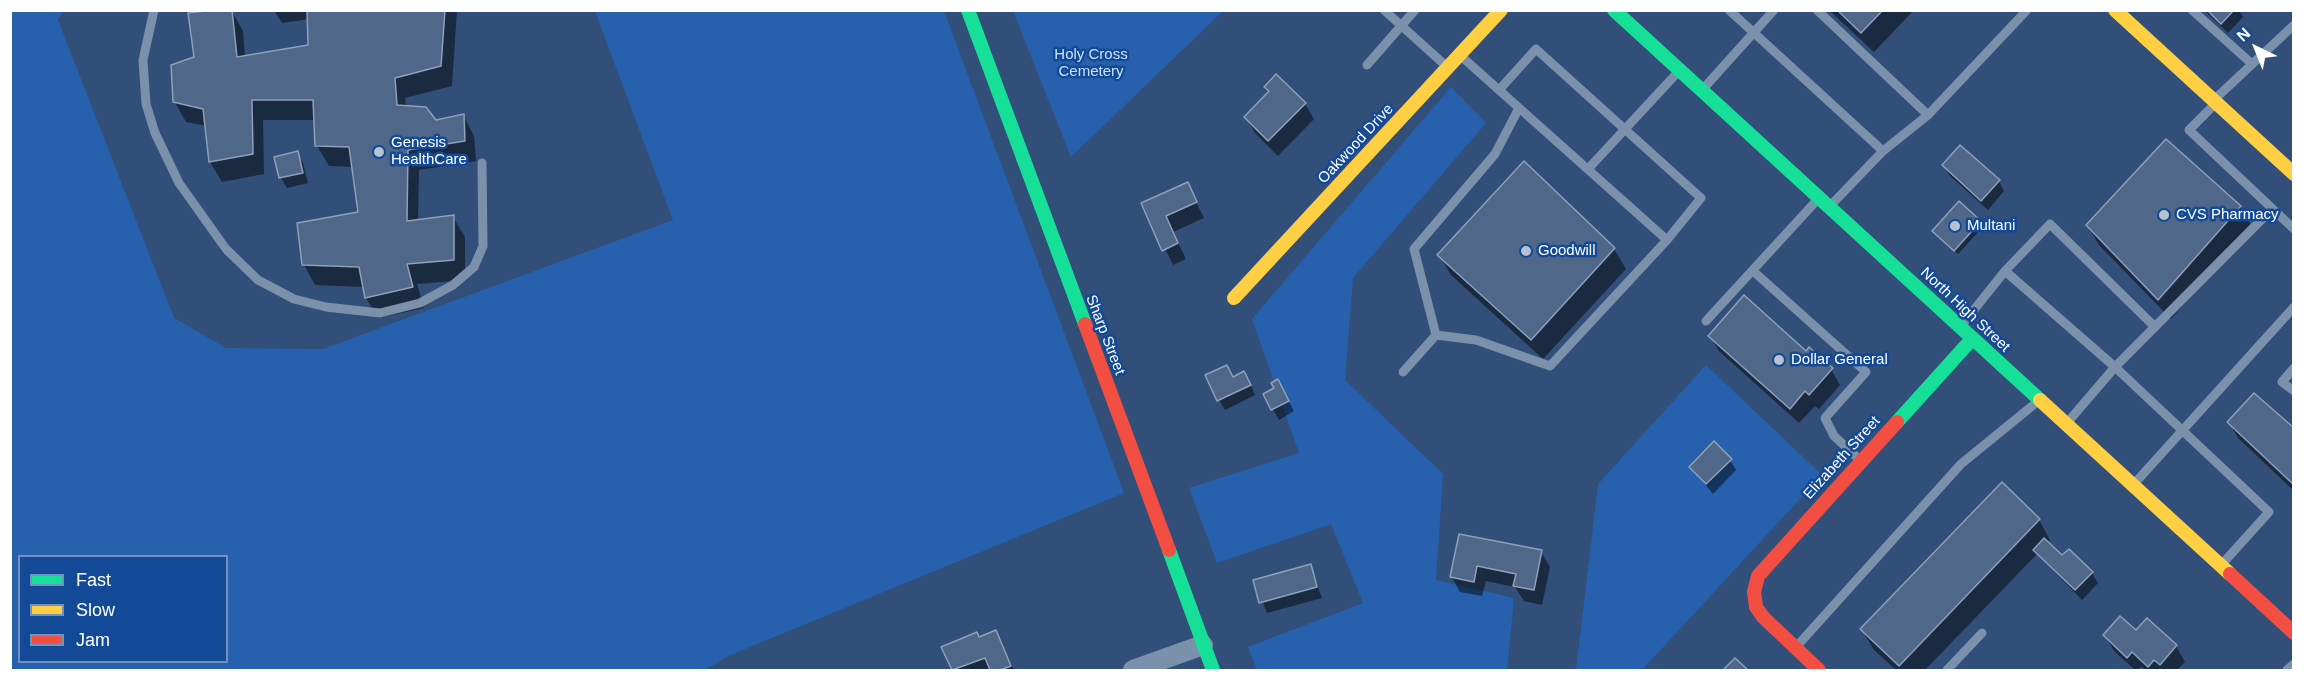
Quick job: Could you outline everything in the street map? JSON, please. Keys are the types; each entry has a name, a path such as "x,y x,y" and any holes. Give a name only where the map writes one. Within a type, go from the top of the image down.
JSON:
{"street":[{"name":"Sharp Street","path":"968,10 1213,670"},
{"name":"Oakwood Drive","path":"1234,298 1501,10"},
{"name":"North High Street","path":"1614,10 2294,633"},
{"path":"2115,10 2294,174"},
{"name":"Elizabeth Street","path":"1795,648 1756,607 1754,592 1758,576 1972,339"},
{"path":"1133,670 1203,645"},
{"path":"1795,648 1819,670"}],"lane":[{"path":"154,10 142,60 146,104 155,133 179,183 226,249 258,280 294,299 326,308 380,313 420,303 453,285 474,267 483,246 483,163"},
{"path":"1384,10 1449,68"},
{"path":"1367,65 1415,10"},
{"path":"1729,10 1882,151"},
{"path":"1702,91 1774,10"},
{"path":"1817,10 1928,114"},
{"path":"1706,321 1753,271 1824,203 1928,114 2027,10"},
{"path":"2192,10 2252,64"},
{"path":"2294,25 2252,64 2189,130 2294,230"},
{"path":"1436,335 1476,340 1550,366 1667,240 1701,198 1536,49 1499,90"},
{"path":"1460,56 1667,240"},
{"path":"1588,169 1680,70"},
{"path":"1436,335 1414,249 1495,154 1519,108"},
{"path":"2066,424 2115,367 2272,209"},
{"path":"1959,327 2005,271 2050,224 2155,327"},
{"path":"1753,271 1866,372 1825,418 1834,436 1861,462"},
{"path":"2005,271 2115,367 2269,512 2220,566"},
{"path":"2132,485 2294,307"},
{"path":"1403,372 1436,335"},
{"path":"2294,368 2282,382 2294,391"},
{"path":"1795,648 1961,464 2039,400"},
{"path":"1947,670 1982,633"},
{"path":"2287,670 2294,664"}],"green space":[{"path":"10,11 63,11 58,20 174,318 226,348 323,349 673,220 595,11 944,11 1124,493 728,656 705,670 11,670"},
{"name":"Holy Cross Cemetery","path":"1013,11 1223,11 1071,157"},
{"path":"1451,87 1486,123 1353,278 1345,380 1443,474 1436,580 1514,598 1507,670 1257,670 1248,647 1363,603 1331,524 1217,563 1189,488 1299,453 1252,319"},
{"path":"1706,365 1822,475 1642,670 1576,670 1598,484"}],"building":[{"name":"Genesis HealthCare","path":"232,10 237,57 308,45 307,10 445,10 441,66 395,78 397,105 426,107 436,120 464,114 465,141 408,150 407,221 454,215 454,260 407,264 413,287 365,298 359,267 302,265 297,223 358,212 349,147 315,146 313,100 252,100 253,154 209,162 203,109 173,102 171,65 194,57 188,13"},
{"path":"1837,10 1883,10 1861,33"},
{"path":"2207,10 2234,10 2221,24"},
{"path":"1276,74 1306,103 1268,141 1244,117 1269,91 1264,87"},
{"name":"CVS Pharmacy","path":"2166,139 2241,206 2158,300 2086,225"},
{"path":"1960,145 2000,180 1981,201 1942,165"},
{"path":"298,151 303,173 279,178 274,157"},
{"name":"Goodwill","path":"1524,161 1615,248 1531,340 1437,255"},
{"path":"1188,182 1197,202 1166,216 1178,243 1162,251 1141,203"},
{"path":"1959,201 1981,221 1954,251 1932,231"},
{"name":"Dollar General","path":"1744,295 1806,351 1809,347 1833,368 1809,395 1805,391 1790,409 1708,336"},
{"path":"1227,365 1233,377 1244,371 1251,385 1217,401 1205,375"},
{"path":"1278,379 1289,401 1271,410 1263,394 1274,388 1271,383"},
{"path":"2254,393 2294,428 2294,485 2227,422"},
{"path":"1714,441 1732,459 1706,484 1689,467"},
{"path":"2002,482 2040,519 1899,666 1860,629"},
{"path":"1459,534 1542,550 1534,590 1513,586 1516,574 1477,566 1474,582 1450,577"},
{"path":"2044,538 2062,555 2069,549 2093,572 2075,590 2033,550"},
{"path":"1311,564 1317,587 1259,603 1253,580"},
{"path":"2120,616 2136,630 2147,618 2177,645 2160,665 2154,660 2148,667 2132,652 2127,658 2103,635"},
{"path":"996,630 1011,666 1000,670 990,670 985,658 952,670 941,647 977,632 979,637"},
{"path":"1735,658 1748,670 1723,670"}],"traffic: fast":[{"path":"968,10 1085,324"},
{"path":"1614,10 2040,400"},
{"path":"1897,422 1972,339"},
{"path":"1169,550 1213,670"}],"traffic: slow":[{"path":"1234,298 1501,10"},
{"path":"2115,10 2294,174"},
{"path":"2040,400 2230,574"}],"traffic: jam":[{"path":"1085,324 1169,550"},
{"path":"1819,670 1763,617 1756,607 1754,592 1758,576 1897,422"},
{"path":"2230,574 2294,633"}],"place":[{"name":"Genesis HealthCare","path":"379,152"},
{"name":"CVS Pharmacy","path":"2164,215"},
{"name":"Multani","path":"1955,226"},
{"name":"Goodwill","path":"1526,251"},
{"name":"Dollar General","path":"1779,360"}]}
